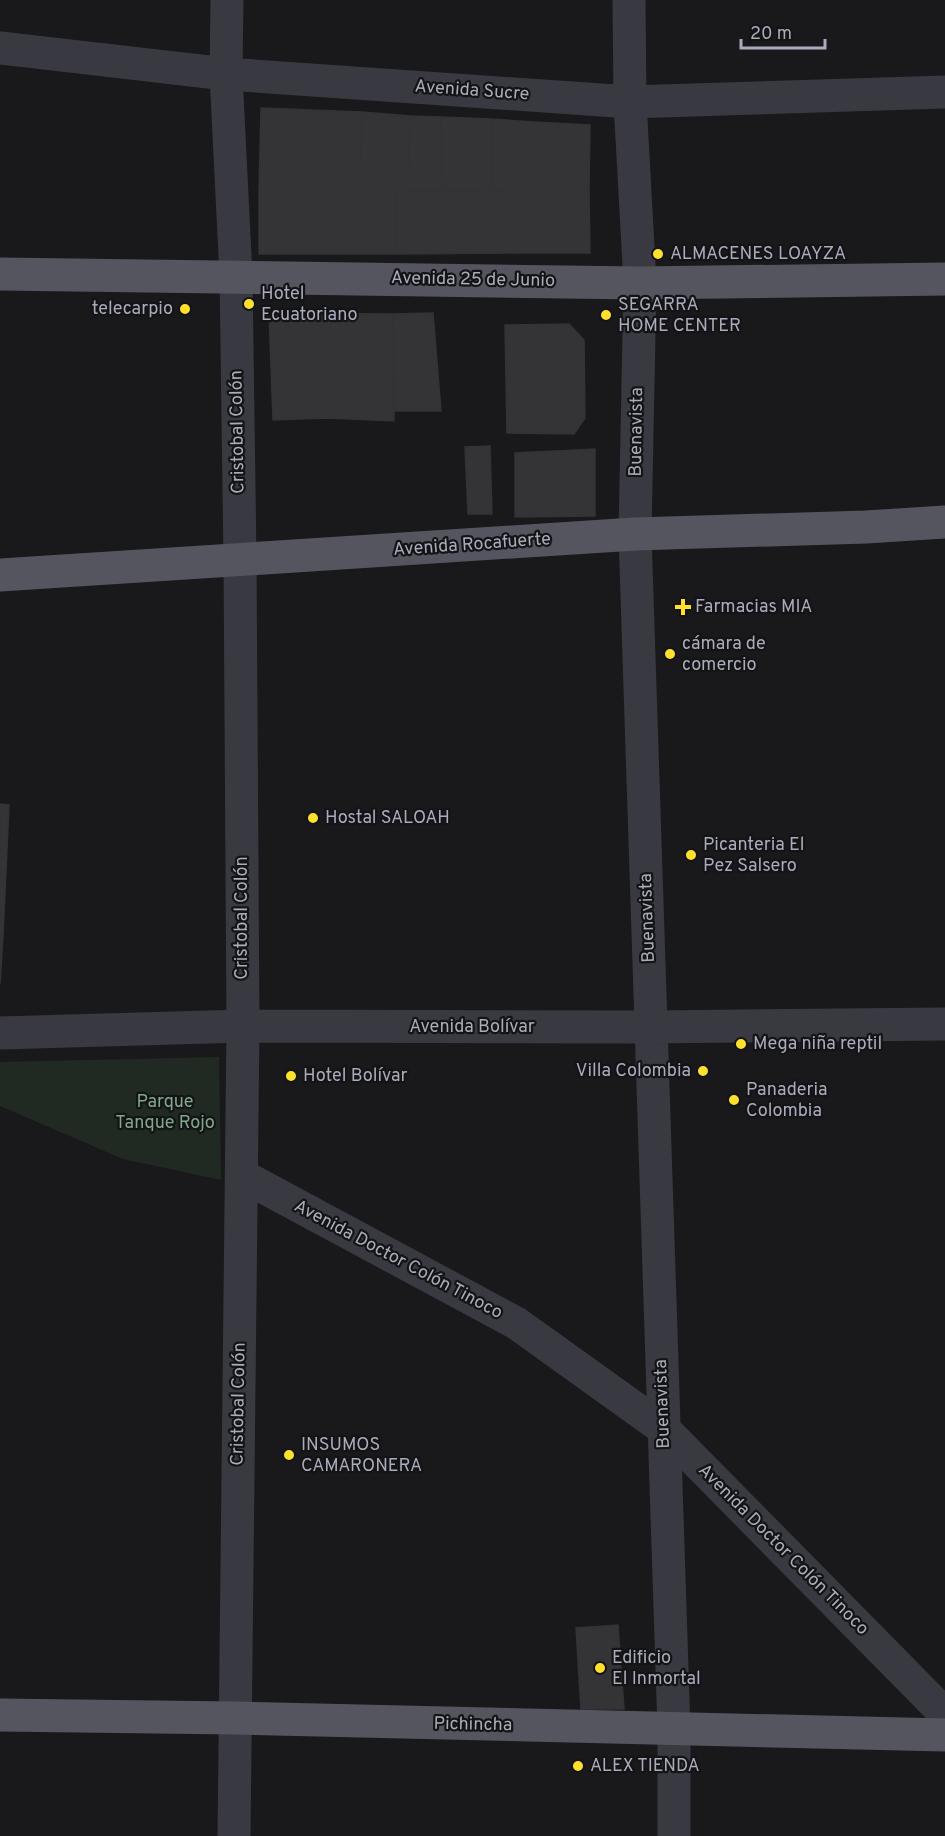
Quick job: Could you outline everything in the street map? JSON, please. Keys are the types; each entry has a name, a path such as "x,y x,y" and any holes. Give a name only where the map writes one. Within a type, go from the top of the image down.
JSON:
{"main road":[{"name":"Avenida 25 de Junio","path":"0,274 640,283 945,279"},
{"name":"Avenida Rocafuerte","path":"0,575 635,534 945,522"},
{"name":"Pichincha","path":"0,1715 234,1718 945,1736"}],"street":[{"name":"Cristobal Colón","path":"227,0 226,74 236,276 243,1026 234,1836"},
{"name":"Buenavista","path":"629,0 630,102 640,283 635,534 674,1730 674,1836"},
{"name":"Avenida Sucre","path":"0,48 226,74 630,102 945,92"},
{"name":"Avenida Bolívar","path":"0,1033 243,1026 651,1028 945,1024"},
{"name":"Avenida Doctor Colón Tinoco","path":"243,1176 516,1323 664,1429 945,1714"}],"green space":[{"name":"Parque Tanque Rojo","path":"219,1057 221,1180 123,1159 0,1106 0,1062"}],"building":[{"path":"261,108 362,112 360,191 259,191"},
{"path":"362,112 410,116 408,191 360,191"},
{"path":"410,116 441,117 442,190 408,191"},
{"path":"441,117 492,119 491,190 442,190"},
{"path":"492,119 533,122 533,190 491,190"},
{"path":"533,122 590,125 589,190 533,190"},
{"path":"518,190 518,253 396,254 397,191"},
{"path":"518,190 589,190 590,253 518,253"},
{"path":"259,191 351,191 351,254 259,254"},
{"path":"351,191 397,191 396,254 351,254"},
{"path":"269,313 393,314 394,421 327,418 273,420"},
{"path":"433,313 441,411 395,411 393,314"},
{"path":"569,324 584,340 585,418 574,434 507,433 505,325"},
{"path":"490,446 492,514 468,514 465,447"},
{"path":"595,449 595,516 515,517 515,453"},
{"path":"0,804 9,805 3,935 0,934"},
{"path":"0,934 3,935 0,984"},
{"name":"Edificio El Inmortal","path":"618,1625 624,1709 581,1709 576,1628"}],"place":[{"name":"ALMACENES LOAYZA","path":"658,254"},
{"name":"Hotel Ecuatoriano","path":"249,304"},
{"name":"telecarpio","path":"185,309"},
{"name":"SEGARRA HOME CENTER","path":"606,315"},
{"name":"Farmacias MIA","path":"683,607"},
{"name":"cámara de comercio","path":"670,654"},
{"name":"Hostal SALOAH","path":"313,818"},
{"name":"Picanteria El Pez Salsero","path":"691,855"},
{"name":"Mega niña reptil","path":"741,1044"},
{"name":"Villa Colombia","path":"703,1071"},
{"name":"Hotel Bolívar","path":"291,1076"},
{"name":"Panaderia Colombia","path":"734,1100"},
{"name":"INSUMOS CAMARONERA","path":"289,1455"},
{"name":"Edificio El Inmortal","path":"600,1668"},
{"name":"ALEX TIENDA","path":"578,1766"}]}
